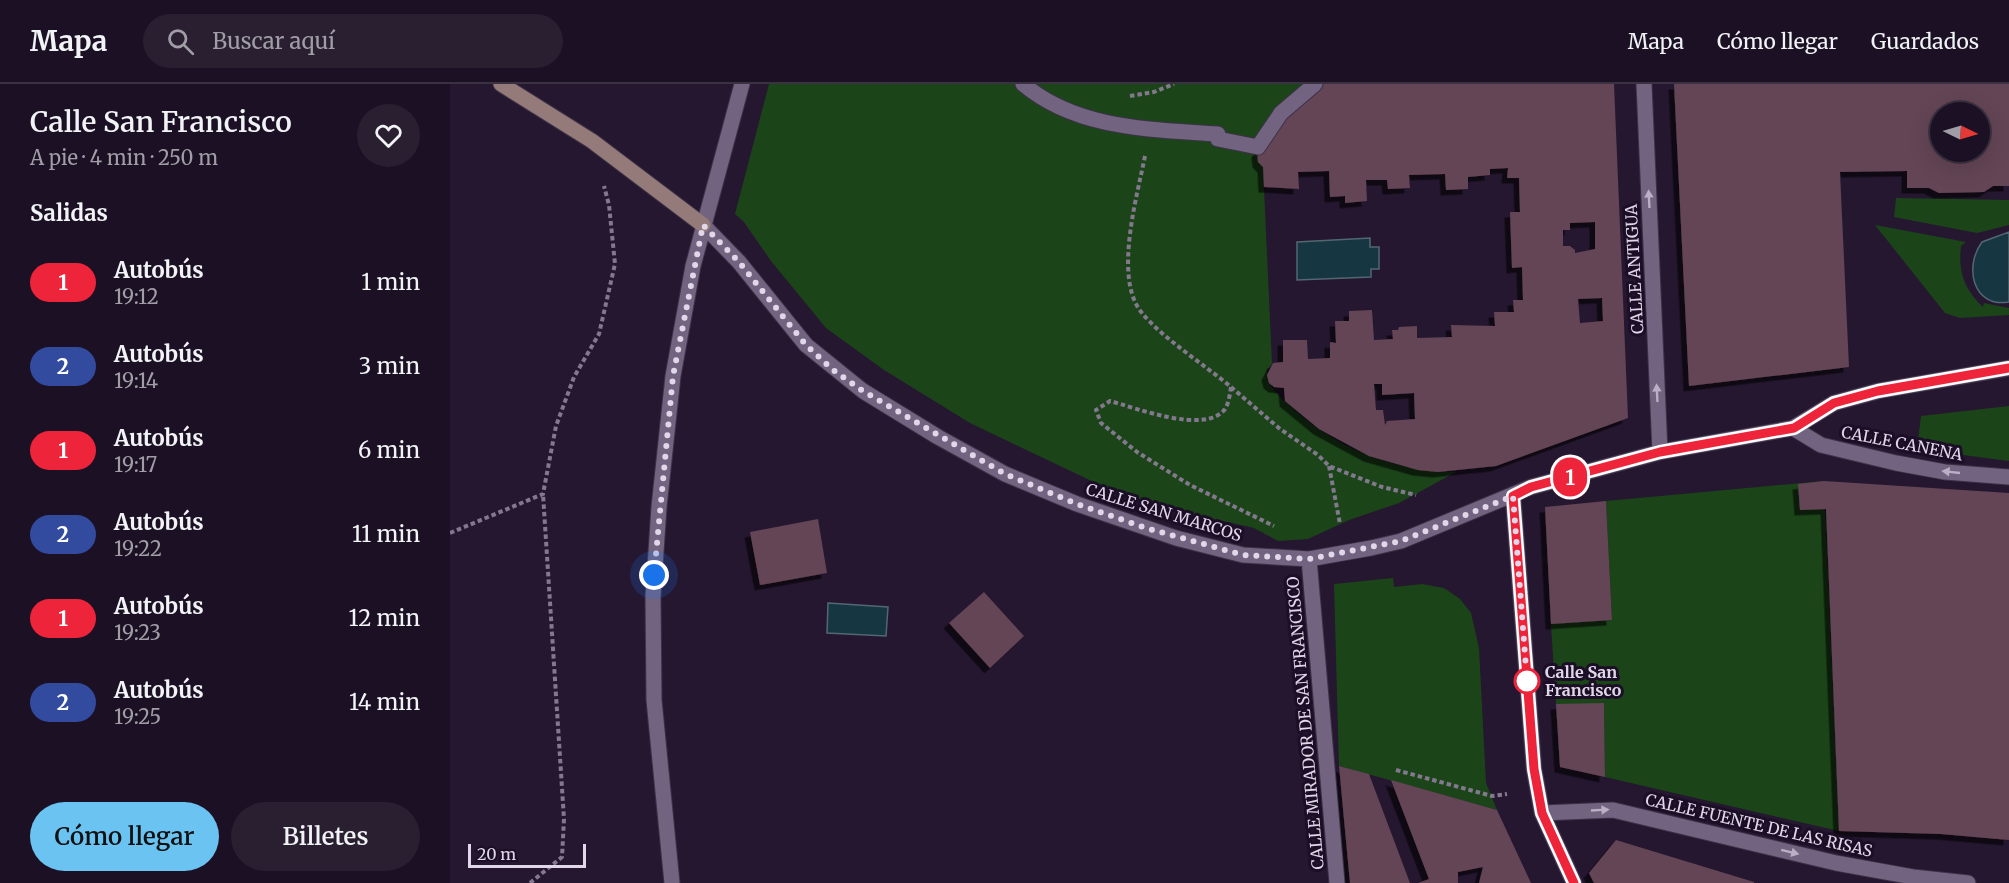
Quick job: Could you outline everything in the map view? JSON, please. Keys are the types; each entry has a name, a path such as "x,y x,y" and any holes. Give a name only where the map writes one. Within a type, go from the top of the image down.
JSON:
{"street":[{"path":"501,84 592,141 703,225"},
{"path":"672,883 654,700 653,597 673,376 703,225 742,84"},
{"path":"1023,84 1050,103 1080,116 1113,124 1150,129 1218,134 1218,139 1258,147 1281,113 1315,84"},
{"name":"CALLE ANTIGUA","path":"1644,84 1660,452"},
{"name":"CALLE SAN MARCOS","path":"703,225 739,262 806,345 833,370 973,457 1005,474 1077,504 1176,538 1243,555 1309,559 1401,541 1531,487 1660,452 1794,428 1834,403 1878,391 2009,368"},
{"name":"CALLE CANENA","path":"1794,428 1821,446 1945,472 2009,477"},
{"path":"1513,496 1534,769 1542,813 1574,883"},
{"name":"CALLE MIRADOR DE SAN FRANCISCO","path":"1309,559 1337,883"},
{"name":"CALLE FUENTE DE LAS RISAS","path":"1542,813 1613,810 1836,863 1913,877 1968,883"}],"path":[{"path":"1119,96 1154,92 1174,84"},
{"path":"1150,129 1130,236 1130,291 1140,312 1156,328 1329,466 1382,487 1416,495"},
{"path":"530,883 562,857 564,819 543,494 556,426 574,377 599,334 615,264 609,205 592,141"},
{"path":"1232,387 1226,408 1217,416 1199,420 1179,420 1110,401 1096,410 1101,423 1137,452 1190,485 1276,527"},
{"path":"1329,466 1340,524"},
{"path":"450,532 543,494"},
{"path":"1396,770 1492,796 1507,794"}],"green space":[{"path":"769,84 1315,84 1257,151 1257,158 1263,167 1272,364 1267,370 1268,380 1277,393 1305,419 1344,444 1388,462 1433,471 1456,472 1399,503 1349,520 1308,539 1278,541 1254,528 1161,507 1098,484 970,423 884,370 826,328 771,261 744,222 735,214"},
{"path":"1896,198 2009,200 2009,225 1977,233 1894,217"},
{"path":"1875,225 1966,242 1961,246 1960,264 1971,294 1983,307 1984,303 2009,308 2009,315 1960,318 1945,313"},
{"path":"2009,406 2009,461 1917,449 1921,416"},
{"path":"1824,481 1839,831 1605,777 1604,704 1556,704 1551,624 1612,620 1606,501"},
{"path":"1393,578 1394,587 1422,584 1444,588 1460,599 1471,613 1479,648 1486,783 1497,810 1339,766 1334,584"}],"water":[{"path":"2009,232 2009,302 1996,302 1987,299 1979,292 1973,273 1973,262 1982,242"},
{"path":"1370,238 1370,247 1379,247 1379,269 1371,269 1371,277 1297,280 1297,242"},
{"path":"828,603 888,607 886,636 827,633"}],"building":[{"path":"1315,84 1614,84 1628,418 1496,466 1438,472 1418,470 1369,456 1319,429 1285,401 1284,388 1274,387 1269,383 1267,375 1273,363 1283,362 1283,340 1307,340 1308,359 1330,358 1330,342 1336,343 1335,321 1349,321 1349,311 1372,310 1374,340 1393,339 1392,330 1398,330 1399,327 1417,326 1417,338 1452,337 1451,325 1495,326 1494,312 1514,312 1513,300 1523,300 1522,267 1512,268 1510,212 1520,212 1519,178 1507,178 1508,168 1490,169 1490,175 1468,177 1468,189 1446,190 1445,174 1409,175 1410,188 1388,189 1387,180 1366,180 1367,201 1345,203 1345,196 1330,197 1329,171 1298,172 1299,189 1264,187 1263,167 1258,162 1257,152","holes":["1595,222 1595,249 1575,253 1570,246 1563,246 1563,230 1570,230 1570,223","1602,298 1603,321 1580,323 1578,299","1374,384 1382,384 1382,395 1414,393 1415,419 1387,421 1385,425 1383,410 1376,410"]},
{"path":"1674,84 2009,84 2009,186 1993,186 1984,192 1939,193 1929,188 1907,188 1907,171 1840,172 1849,367 1689,386"},
{"path":"1824,481 2009,493 2009,840 1941,834 1839,831 1826,509 1800,510 1798,484"},
{"path":"1606,501 1612,620 1551,624 1545,507"},
{"path":"818,519 827,573 760,585 750,532"},
{"path":"984,592 1024,636 990,668 949,623"},
{"path":"1604,703 1605,777 1560,767 1556,704"},
{"path":"1339,766 1369,774 1410,883 1350,883"},
{"path":"1391,780 1497,810 1531,883 1479,883 1483,867 1458,872 1458,883 1418,883 1429,879"},
{"path":"1616,840 1754,883 1594,883 1589,873"}],"bus line":[{"name":"1","path":"1574,883 1542,813 1534,769 1513,496 1531,487 1660,452 1794,428 1834,403 1878,391 2009,368"}],"place":[{"name":"Calle San Francisco","path":"1527,681"}],"route":[{"path":"654,575 673,376 693,266 703,225 739,262 773,307 806,345 833,370 863,391 1005,474 1077,504 1146,528 1211,548 1243,555 1309,559 1344,554 1401,541 1513,496 1528,683 1527,681"}]}
